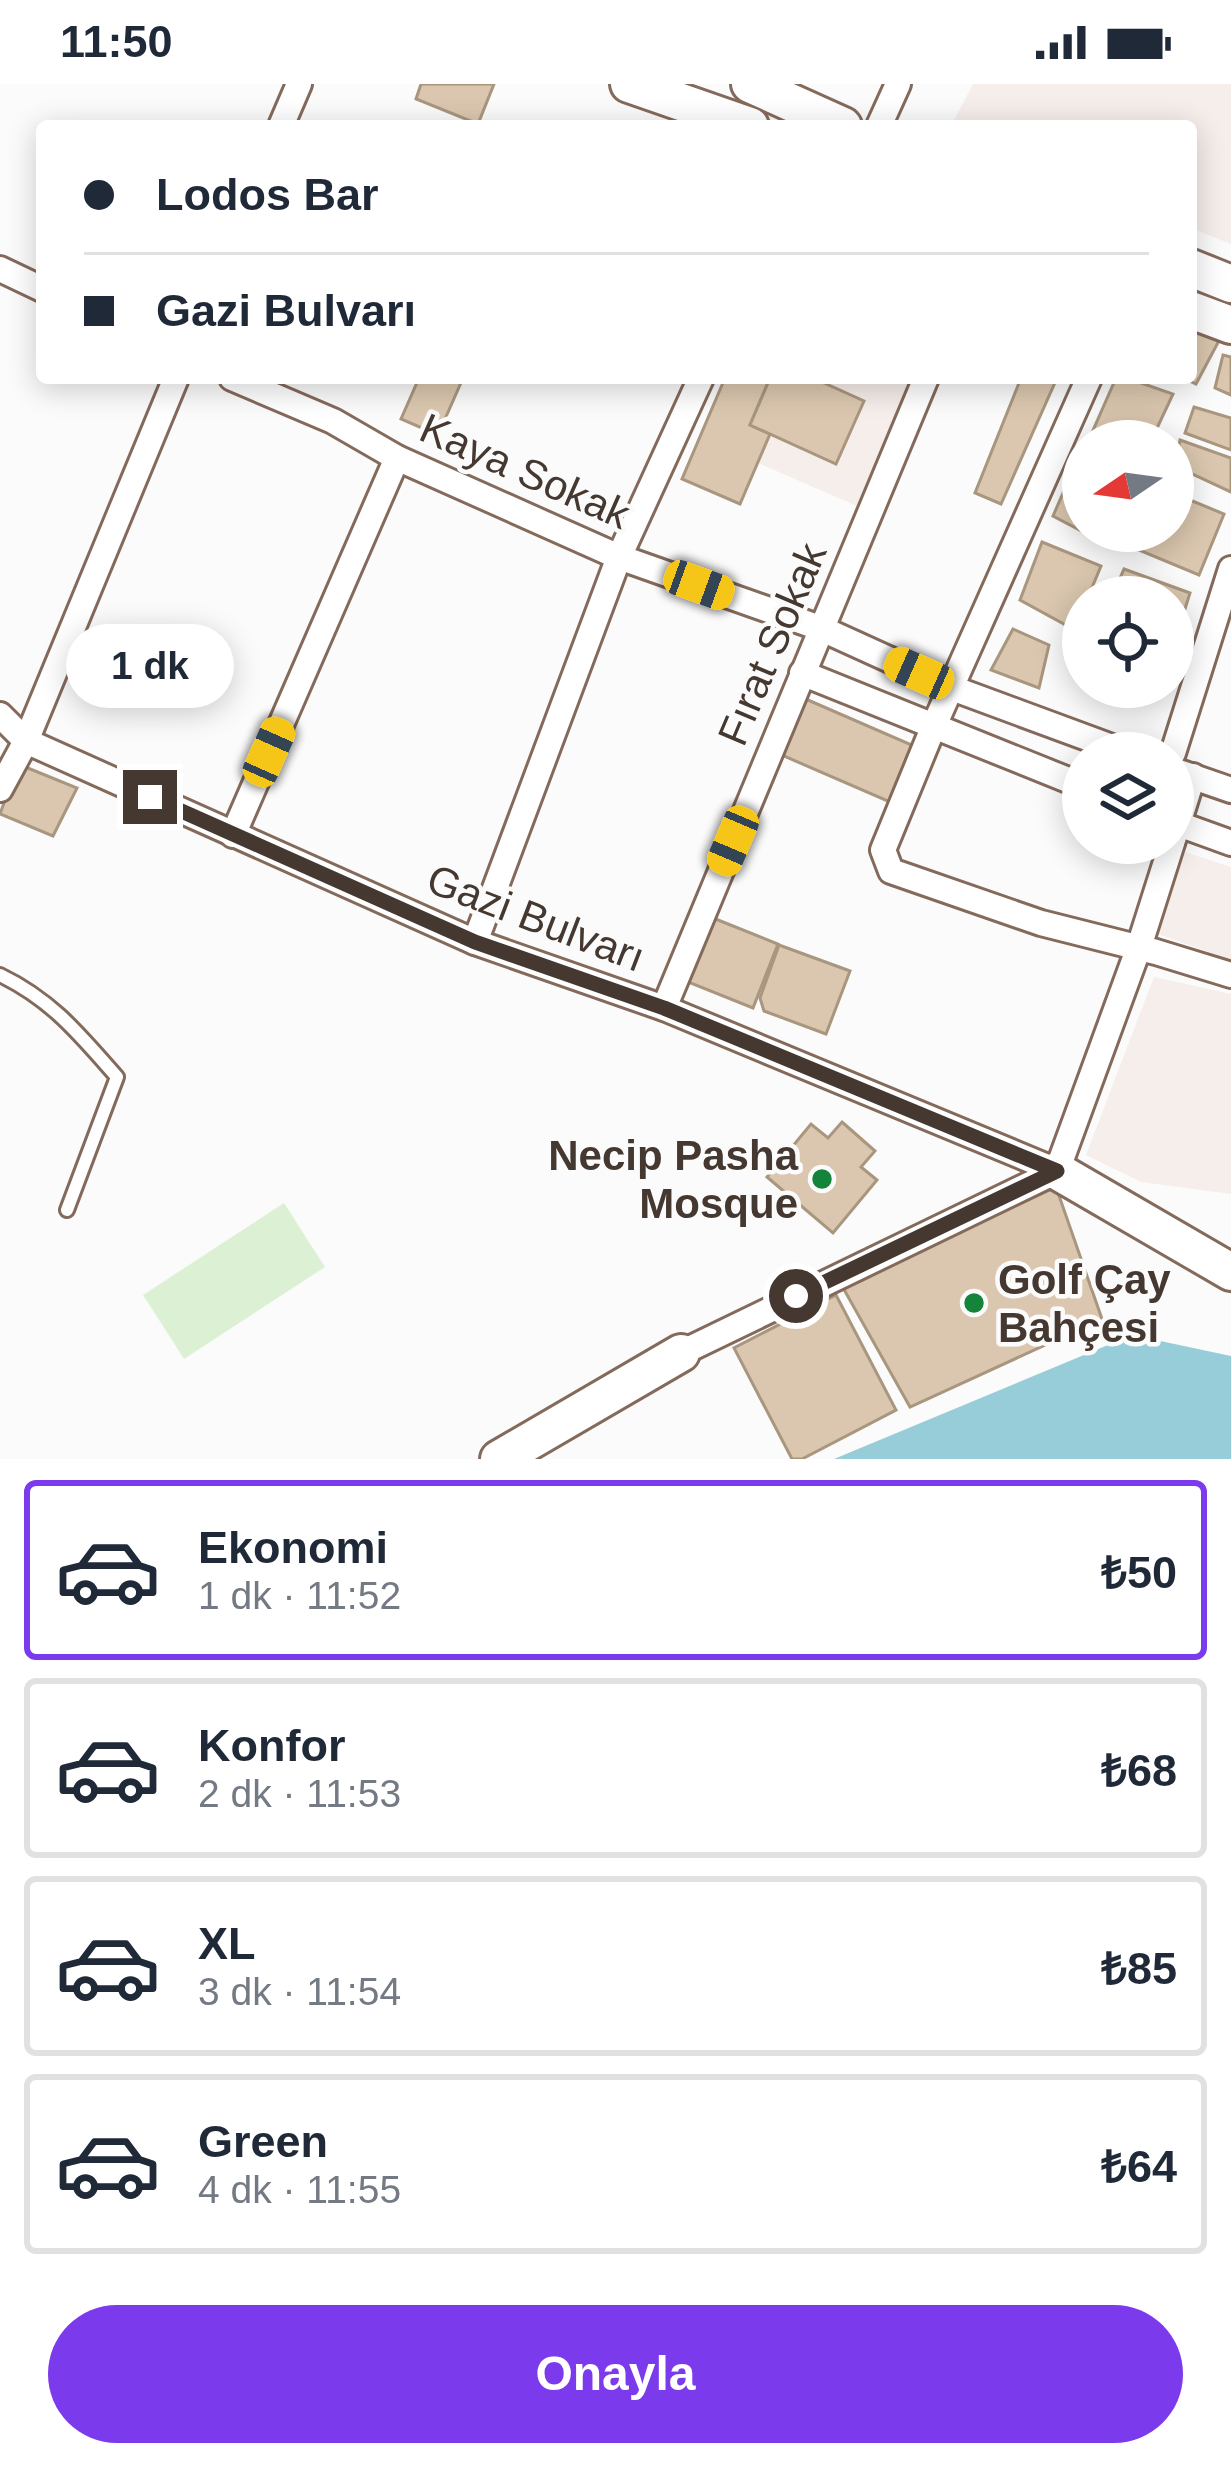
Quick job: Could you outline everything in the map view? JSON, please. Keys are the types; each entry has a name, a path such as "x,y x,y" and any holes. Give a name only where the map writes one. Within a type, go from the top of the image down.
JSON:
{"main road":[{"path":"628,84 733,120"},
{"path":"750,84 830,120"},
{"path":"1197,270 1231,284"},
{"path":"1197,312 1231,325"},
{"path":"1057,1171 1231,1271"},
{"path":"499,1459 681,1353"}],"street":[{"path":"284,120 299,84"},
{"path":"882,120 898,84"},
{"path":"0,269 36,286"},
{"path":"0,789 26,741 174,384"},
{"name":"Kaya Sokak","path":"246,384 333,421 397,458 619,557 820,628 952,688 1071,732"},
{"path":"475,942 619,557 697,384"},
{"name":"Fırat Sokak","path":"664,1008 923,384"},
{"path":"1086,384 883,850 891,871 1042,923 1231,975"},
{"path":"233,835 397,458"},
{"path":"1180,732 1231,569"},
{"path":"802,674 1062,779"},
{"name":"Gazi Bulvarı","path":"0,715 26,741 475,942 664,1008 1057,1171"},
{"path":"1194,777 1231,790"},
{"path":"1194,836 1231,843"},
{"path":"681,1353 1057,1171 1164,864"}],"lane":[{"path":"0,975 29,989 61,1015 117,1077 67,1210"}],"shaded area":[{"path":"973,84 1231,84 1231,244 1197,230 1197,120 954,120"},
{"path":"722,384 909,384 857,506 758,463 740,504 682,479"},
{"path":"1194,855 1231,867 1231,960 1158,934 1181,864 1194,864"},
{"path":"1154,977 1231,994 1231,1194 1141,1182 1086,1155"}],"green space":[{"path":"284,1203 325,1267 184,1359 143,1295"}],"water":[{"path":"1132,1335 1231,1356 1231,1459 834,1459"}],"building":[{"path":"421,84 494,84 480,120 468,120 416,99"},
{"path":"1197,324 1222,335 1197,382"},
{"path":"1223,355 1231,357 1231,395 1215,388"},
{"path":"416,384 460,384 438,435 401,419"},
{"path":"722,384 767,384 750,425 770,434 740,504 682,479"},
{"path":"767,384 826,384 864,401 836,464 750,425"},
{"path":"1019,384 1054,384 1001,504 975,493"},
{"path":"1113,384 1144,384 1173,394 1161,420 1098,420"},
{"path":"1194,407 1231,418 1231,450 1194,436 1194,420 1190,420"},
{"path":"1194,445 1231,458 1231,492 1194,475"},
{"path":"1062,495 1062,521 1053,516"},
{"path":"1194,502 1224,514 1199,575 1144,552 1194,552"},
{"path":"1042,542 1101,566 1097,576 1062,576 1062,623 1020,600"},
{"path":"1013,629 1049,645 1039,688 991,670"},
{"path":"801,697 914,746 890,802 777,753"},
{"path":"18,764 77,788 53,836 0,814"},
{"path":"708,916 778,944 753,1008 683,980"},
{"path":"779,945 850,971 826,1034 764,1011 760,998"},
{"name":"Necip Pasha Mosque","path":"842,1122 875,1151 861,1167 877,1180 833,1233 767,1177 811,1124 828,1138"},
{"name":"Golf Çay Bahçesi","path":"1056,1187 1102,1319 910,1407 842,1286"},
{"path":"836,1295 896,1410 802,1459 792,1459 734,1348"}],"place":[{"name":"Necip Pasha Mosque","path":"822,1179"},
{"name":"Golf Çay Bahçesi","path":"974,1303"}],"route":[{"path":"150,797 475,942 664,1008 1057,1171 796,1296"}]}
